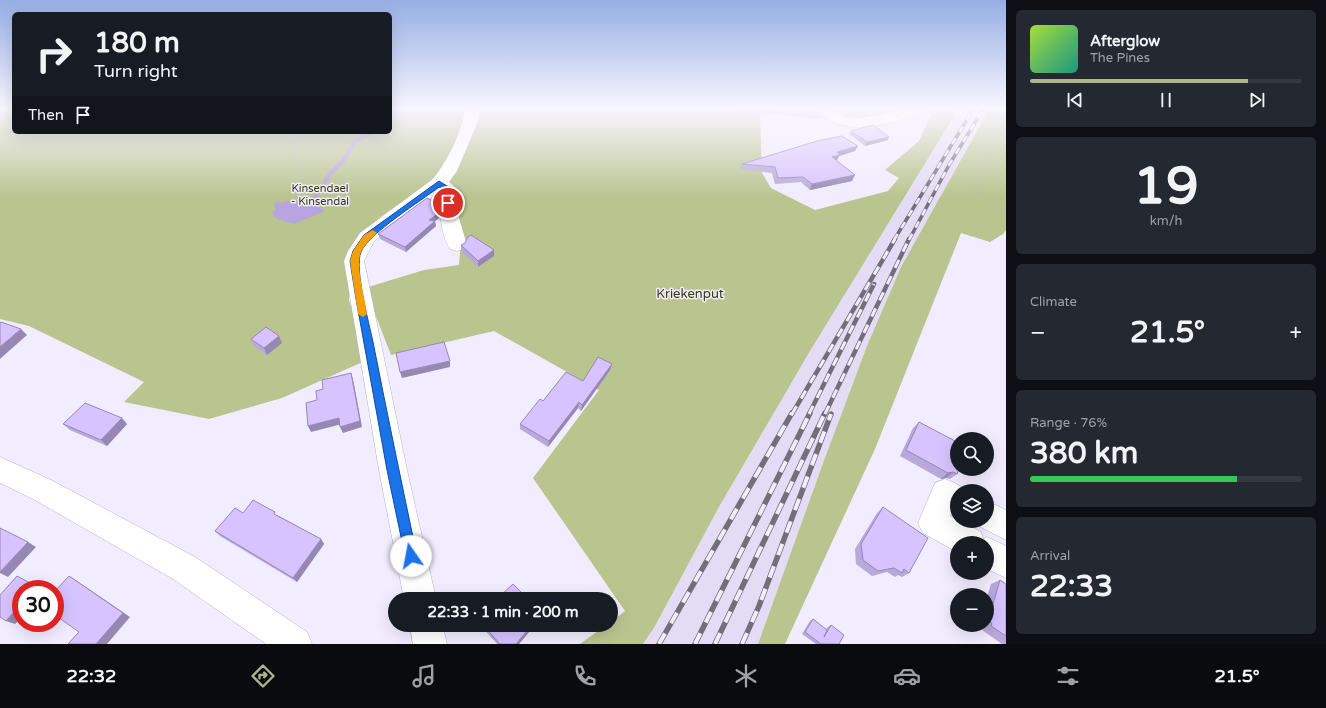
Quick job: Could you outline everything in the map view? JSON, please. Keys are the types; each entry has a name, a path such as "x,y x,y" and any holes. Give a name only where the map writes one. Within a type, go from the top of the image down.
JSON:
{"street":[{"path":"419,592 391,462 354,261 358,251 367,237 439,183 449,171 463,138"},
{"path":"439,183 447,188 450,218 457,245"},
{"path":"0,470 43,490 184,568 295,644"},
{"path":"950,494 945,492 933,523 957,536"},
{"path":"994,519 1006,526"},
{"path":"994,556 1006,563"},
{"path":"427,632 430,644"}],"path":[{"path":"290,138 291,145 299,166 301,179 310,183 408,172 425,184 432,182 439,183"},
{"path":"1002,138 976,183 975,188 986,200 1006,213"}],"shaded area":[{"path":"941,138 973,138 901,267 867,346 758,644 643,644 655,626 720,505 810,351"},
{"path":"298,200 311,203 323,202 318,205 325,211 294,224 277,219 272,214 276,209 273,203"}],"green space":[{"path":"0,138 761,138 762,173 771,188 815,210 888,191 899,178 885,170 919,141 920,138 941,138 810,351 720,505 655,626 643,644 580,644 596,632 618,632 618,616 625,611 618,601 618,592 612,592 533,478 599,390 494,331 391,355 365,288 424,270 459,265 461,240 438,176 379,218 352,252 349,300 367,360 282,398 209,419 124,402 144,382 29,326 0,319"},
{"path":"973,138 1006,138 1006,230 1003,234 990,242 961,233 875,449 785,644 758,644 867,346 901,267"}],"building":[{"path":"832,138 845,138 858,146 837,152 840,155 832,157 855,175 812,184 803,177 778,178 775,167 742,164 817,141"},
{"path":"861,138 884,138 867,142"},
{"path":"427,198 438,204 439,213 429,220 435,221 405,247 378,234"},
{"path":"471,235 494,250 478,261 461,245 465,243"},
{"path":"1,322 21,329 0,347 0,323"},
{"path":"266,327 279,336 264,348 251,339"},
{"path":"444,342 450,361 400,372 396,353"},
{"path":"598,357 612,364 582,405 579,402 549,441 520,424 540,399 543,401 566,372 583,381"},
{"path":"351,373 360,421 340,427 339,418 308,426 306,403 317,400 316,391 323,389 322,380"},
{"path":"85,403 122,418 101,440 63,424"},
{"path":"919,422 950,438 950,473 948,473 906,450"},
{"path":"253,500 275,512 274,514 321,539 293,578 215,531 235,508 243,513"},
{"path":"883,507 928,538 909,573 904,569 902,573 894,568 878,571 863,560 861,544"},
{"path":"0,528 28,542 0,572"},
{"path":"17,576 24,580 13,580"},
{"path":"69,576 123,613 96,644 68,644 79,632 64,621 64,581"},
{"path":"1000,580 1006,584 1006,636 994,628 994,600"},
{"path":"12,582 12,614 6,621 0,617 0,595"},
{"path":"513,584 521,592 504,592"},
{"path":"813,619 827,630 824,637 831,625 844,635 839,644 821,644 805,632"},
{"path":"489,632 526,632 516,644 500,644"}],"waterway":[{"path":"325,182 329,175 343,161 355,141 361,138"},
{"path":"311,203 319,191"}],"railway":[{"path":"894,240 956,138"},
{"path":"909,240 949,165 966,138"},
{"path":"792,414 895,239"},
{"path":"825,414 909,239"},
{"path":"809,414 874,284"},
{"path":"659,644 792,413"},
{"path":"695,644 810,413"},
{"path":"715,644 825,413"},
{"path":"742,644 759,606 831,414"}],"slow traffic":[{"path":"363,314 354,261 358,251 367,237 373,233"}],"route":[{"path":"411,556 393,470 354,261 358,251 367,237 439,183 447,188 448,203"}],"park label":[{"name":"Kinsendael - Kinsendal","path":"320,194"},
{"name":"Kriekenput","path":"690,294"}]}
